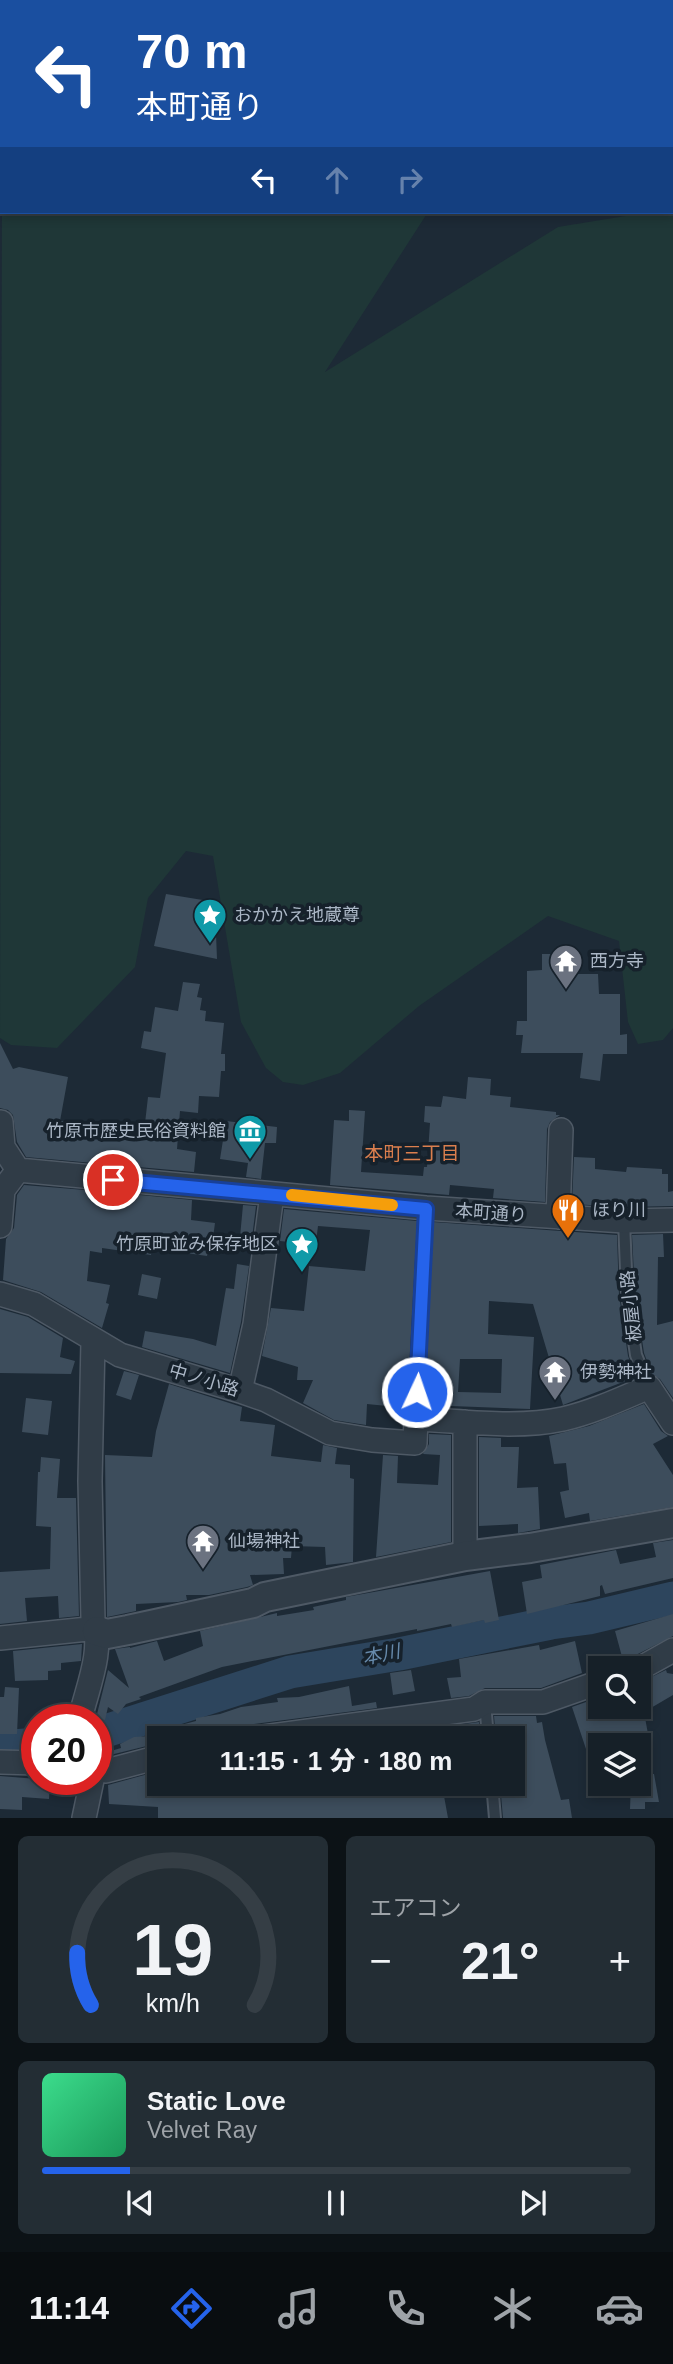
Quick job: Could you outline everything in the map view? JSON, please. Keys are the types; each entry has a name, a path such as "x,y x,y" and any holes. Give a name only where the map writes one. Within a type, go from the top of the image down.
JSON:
{"street":[{"path":"0,1226 3,1190 18,1170 4,1147 1,1122"},
{"path":"558,1217 561,1130"},
{"name":"本町通り","path":"18,1170 426,1209 624,1221 673,1220"},
{"path":"240,1391 256,1324 272,1194"},
{"name":"中ノ小路","path":"0,1294 34,1304 120,1355 266,1400 330,1433 415,1443 416,1419"},
{"path":"84,1704 96,1651 97,1631 93,1620 89,1480 93,1341"},
{"path":"416,1419 533,1423 588,1412 649,1387 673,1423"},
{"path":"465,1556 466,1422"},
{"path":"0,1637 88,1629 107,1634 253,1603 265,1597 465,1556 530,1548 673,1523"},
{"path":"651,1662 673,1650"},
{"path":"346,1726 474,1709 485,1702 543,1702 588,1686"},
{"path":"112,1769 147,1759"},
{"path":"0,1762 21,1763"},
{"path":"84,1818 89,1795"}],"lane":[{"path":"416,1419 426,1209"},
{"name":"板屋小路","path":"624,1221 627,1294 636,1355 649,1387"},
{"path":"485,1702 487,1726"},
{"path":"493,1796 495,1818"}],"green space":[{"path":"2,214 427,214 325,372 558,227 638,214 673,214 673,1028 663,1040 638,1044 628,1022 619,941 548,916 419,1006 340,1073 303,1085 283,1082 266,1068 241,1022 213,856 186,851 148,898 135,967 57,1048 11,1045 0,1038"}],"building":[{"path":"166,894 221,903 216,934 217,959 154,946"},
{"path":"542,954 566,954 566,968 578,968 578,974 598,974 599,994 620,994 620,1035 627,1034 627,1054 603,1054 600,1081 580,1078 583,1053 521,1053 523,1035 516,1035 517,1021 527,1021 527,971 542,970"},
{"path":"183,982 200,984 197,997 202,998 200,1010 206,1011 205,1021 224,1023 221,1054 225,1054 225,1071 221,1071 219,1097 199,1096 198,1113 180,1111 177,1149 196,1152 194,1172 26,1157 17,1142 13,1115 0,1108 0,1043 13,1069 19,1067 68,1077 60,1121 109,1125 109,1128 144,1132 148,1097 160,1098 166,1053 141,1048 144,1031 151,1032 155,1007 178,1011"},
{"path":"468,1077 491,1079 490,1095 511,1097 510,1107 556,1112 556,1115 560,1115 550,1122 547,1129 545,1202 493,1198 494,1189 450,1185 449,1195 330,1185 334,1120 349,1121 349,1110 365,1111 361,1172 423,1176 424,1167 427,1167 430,1123 424,1122 425,1106 441,1107 443,1096 466,1099"},
{"path":"226,1121 277,1127 276,1143 265,1143 261,1179 246,1177 248,1163 220,1159"},
{"path":"574,1157 595,1158 595,1169 626,1172 627,1167 662,1169 662,1174 668,1174 668,1192 673,1191 673,1206 572,1204"},
{"path":"24,1185 97,1191 95,1203 127,1207 129,1194 192,1200 191,1220 215,1223 211,1253 208,1252 207,1256 152,1248 151,1255 102,1248 102,1253 90,1251 87,1281 110,1285 106,1303 109,1304 102,1328 41,1292 3,1280 6,1239 14,1228 17,1195"},
{"path":"243,1205 256,1206 252,1238 240,1237"},
{"path":"284,1209 417,1221 407,1408 367,1404 366,1425 334,1420 303,1403 313,1380 297,1380 298,1367 262,1356 271,1308 304,1311 309,1266 365,1271 370,1230 318,1226 315,1250 297,1248 298,1243 280,1241"},
{"path":"433,1222 617,1235 619,1295 628,1356 636,1377 563,1405 533,1304 489,1301 488,1334 534,1337 530,1409 425,1405","holes":["460,1359 502,1359 501,1393 458,1392"]},
{"path":"663,1234 664,1257 658,1257 657,1325 673,1321 673,1398 660,1379 652,1374 644,1353 635,1293 632,1235"},
{"path":"237,1264 249,1266 230,1373 142,1347 145,1331 216,1346 226,1288 234,1289"},
{"path":"142,1274 161,1278 157,1299 138,1295"},
{"path":"0,1309 28,1317 63,1338 60,1357 75,1361 71,1374 0,1373"},
{"path":"124,1371 139,1375 131,1400 116,1395"},
{"path":"169,1384 242,1407 240,1421 275,1425 271,1456 321,1462 323,1445 337,1448 335,1464 350,1465 350,1478 354,1479 353,1562 326,1565 325,1547 292,1546 291,1558 283,1558 284,1574 250,1575 253,1585 247,1587 209,1595 186,1595 187,1600 178,1602 136,1604 136,1611 107,1617 105,1455 152,1457"},
{"path":"26,1398 52,1401 48,1435 22,1432"},
{"path":"644,1404 661,1431 668,1436 653,1444 673,1475 673,1507 590,1521 589,1513 565,1518 560,1492 569,1490 566,1463 554,1464 549,1436 589,1426"},
{"path":"429,1434 451,1435 451,1542 376,1557 383,1455 398,1456 397,1483 438,1485 440,1455 423,1454 429,1444"},
{"path":"479,1437 501,1438 501,1447 519,1447 517,1488 538,1487 540,1529 518,1533 518,1524 479,1526"},
{"path":"41,1457 60,1459 57,1498 76,1498 79,1616 59,1618 58,1596 25,1598 27,1621 0,1624 0,1572 50,1569 51,1527 36,1526"},
{"path":"673,1540 673,1578 605,1594 602,1585 600,1596 527,1614 522,1582 542,1578 540,1565 616,1550 620,1564 656,1557 653,1543"},
{"path":"490,1571 499,1620 417,1629 222,1667 139,1697 141,1699 126,1704 118,1714 112,1710 112,1704 100,1704 108,1670 129,1688 115,1649 157,1641 164,1661 203,1646 200,1631 277,1613 277,1616 314,1610 313,1607 346,1600 346,1597"},
{"path":"673,1614 673,1636 634,1656 622,1656 615,1631"},
{"path":"575,1641 582,1673 541,1688 485,1688 469,1696 451,1698 447,1678 461,1677 459,1659 539,1645 540,1650"},
{"path":"82,1644 81,1661 61,1663 61,1670 48,1671 48,1680 15,1681 13,1651"},
{"path":"411,1670 415,1691 393,1695 390,1673"},
{"path":"666,1670 667,1673 673,1674 673,1695 651,1708 651,1677"},
{"path":"349,1686 352,1706 376,1702 377,1708 249,1726 177,1726 196,1721 196,1718 241,1707 278,1702 277,1698 299,1697"},
{"path":"5,1687 19,1688 17,1734 0,1734 0,1697 4,1697"},
{"path":"588,1701 588,1719 645,1719 648,1733 588,1733 586,1749 572,1707"},
{"path":"494,1716 536,1716 537,1723 542,1722 561,1800 569,1799 572,1818 503,1818 501,1796 525,1796 525,1726 495,1726"},
{"path":"479,1722 479,1726 451,1726"},
{"path":"147,1736 147,1746 112,1755 112,1751 121,1748 120,1744 134,1737"},
{"path":"147,1774 147,1796 444,1796 448,1818 158,1818 158,1807 109,1804 112,1784"},
{"path":"651,1774 654,1774 659,1802 645,1802 645,1809 630,1809 630,1796 651,1796"},
{"path":"0,1776 21,1778 21,1795 49,1795 49,1799 22,1797 22,1810 0,1809"}],"waterway":[{"name":"本川","path":"112,1729 290,1672 589,1618 673,1598"},
{"name":"本川","path":"0,1747 21,1745"}],"slow traffic":[{"path":"292,1195 392,1205"}],"place":[{"name":"おかかえ地蔵尊","path":"210,945"},
{"name":"西方寺","path":"566,991"},
{"name":"竹原市歴史民俗資料館","path":"250,1161"},
{"name":"ほり川","path":"568,1240"},
{"name":"竹原町並み保存地区","path":"302,1274"},
{"name":"伊勢神社","path":"555,1402"},
{"name":"仙場神社","path":"203,1571"}],"district":[{"name":"本町三丁目","path":"412,1153"}],"route":[{"path":"113,1180 426,1209 417,1392"}]}
